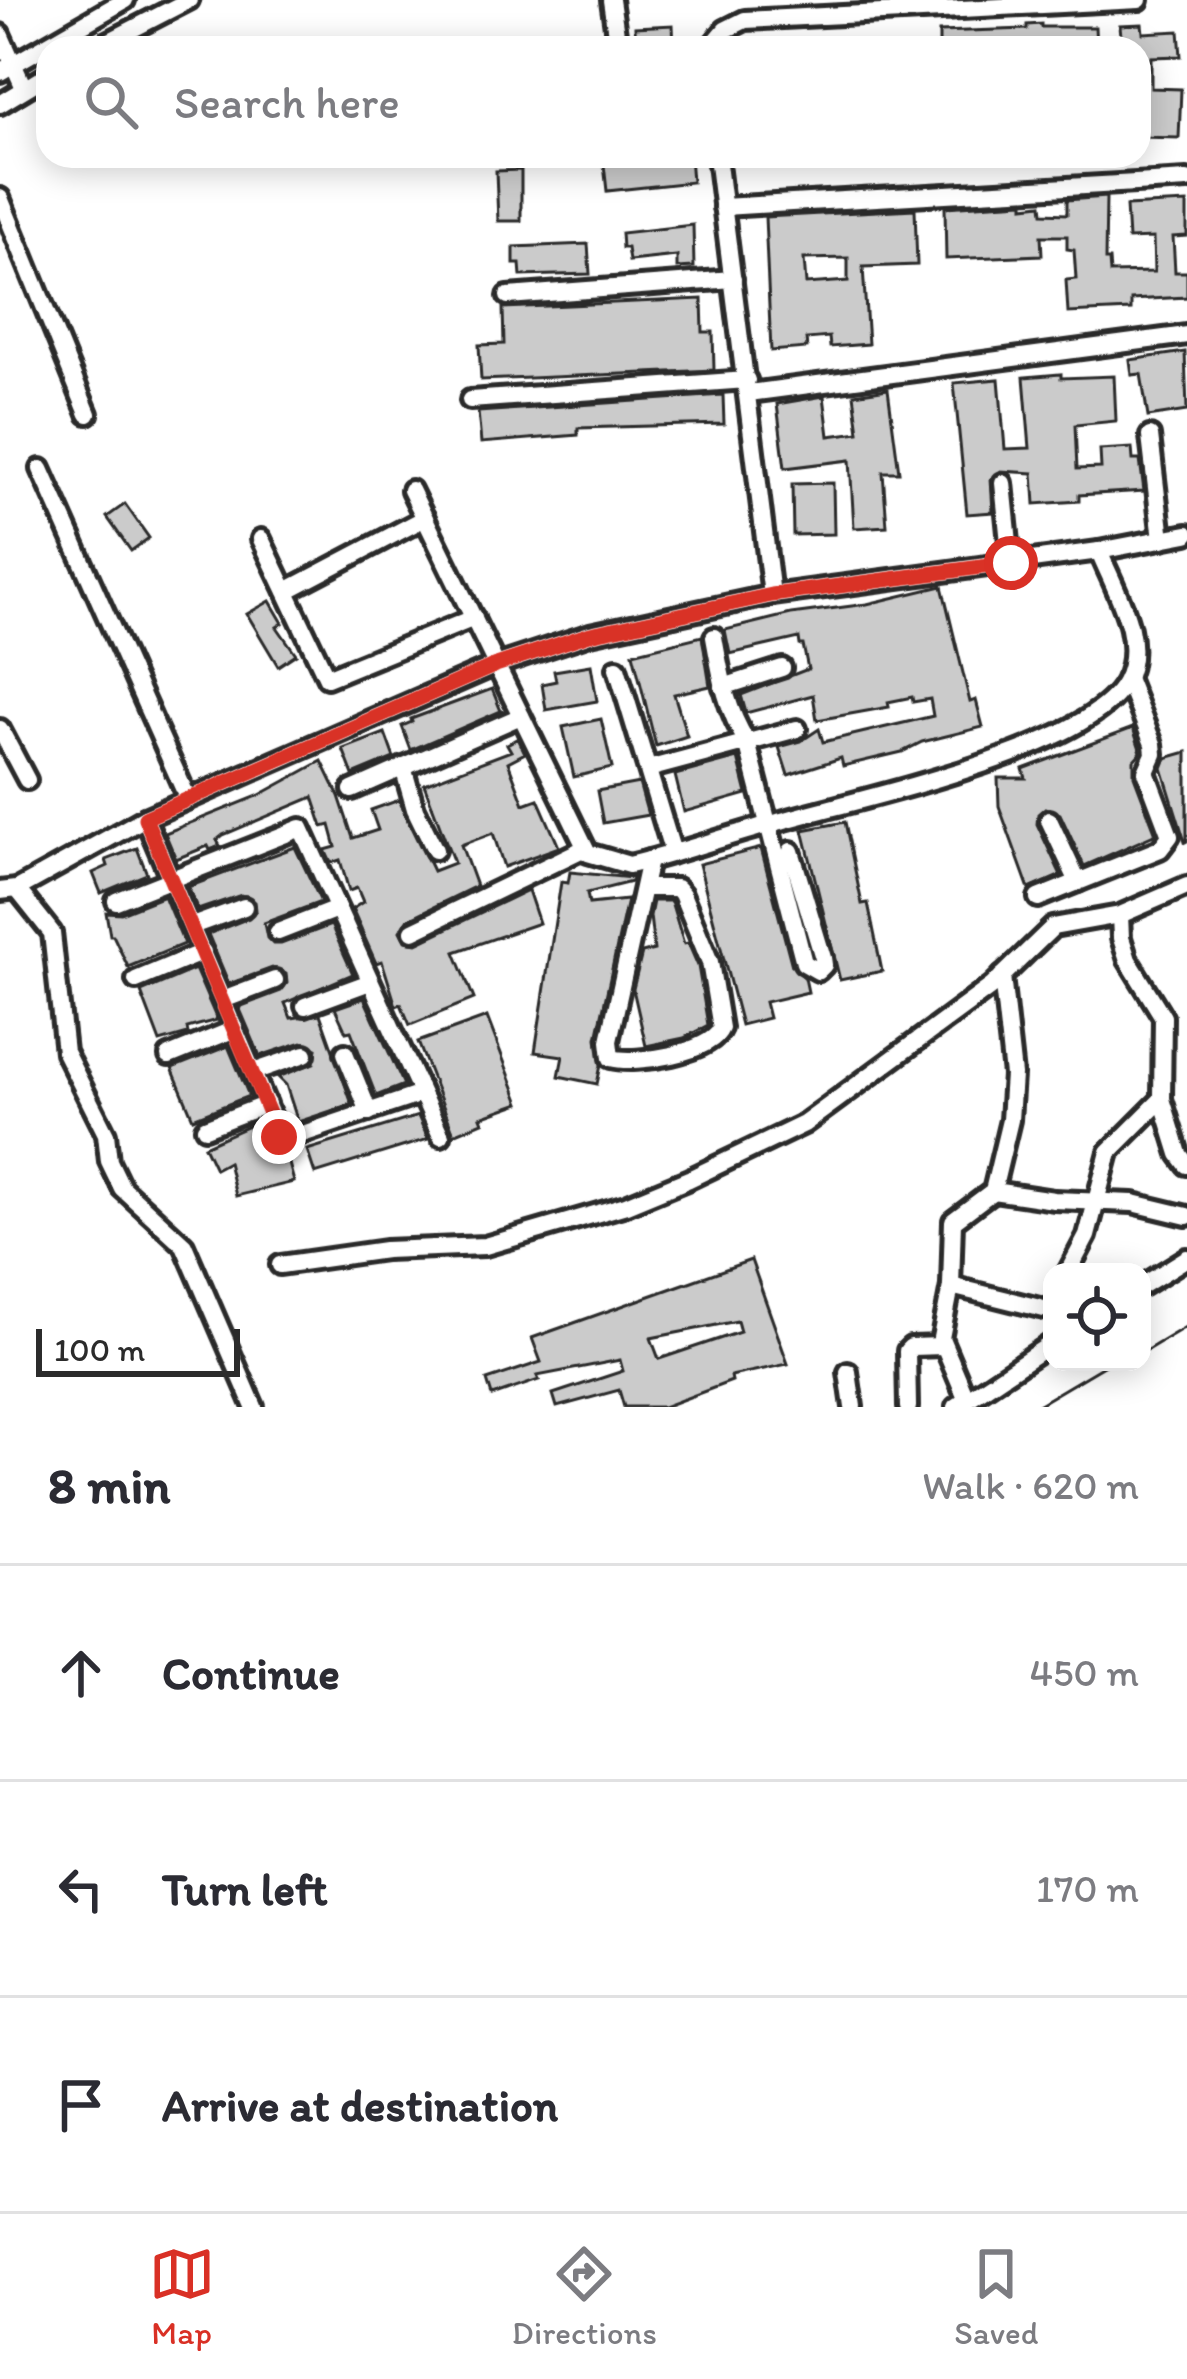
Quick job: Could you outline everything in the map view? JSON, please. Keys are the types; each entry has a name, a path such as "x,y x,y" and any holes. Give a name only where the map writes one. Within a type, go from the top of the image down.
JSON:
{"street":[{"path":"62,36 125,0"},
{"path":"119,36 189,0"},
{"path":"610,0 616,36"},
{"path":"720,36 746,20 868,6 1138,0"},
{"path":"0,34 6,68 24,88"},
{"path":"6,68 36,51"},
{"path":"0,104 36,82"},
{"path":"718,168 772,595"},
{"path":"723,207 1187,179"},
{"path":"0,198 88,413"},
{"path":"508,296 733,279"},
{"path":"470,400 748,387 1187,335"},
{"path":"1150,436 1162,539"},
{"path":"41,469 188,799"},
{"path":"1003,484 1011,563"},
{"path":"411,490 588,854 629,865 957,775 1052,736 1100,708 1127,678 1135,643 1099,551"},
{"path":"286,591 425,518"},
{"path":"254,1407 184,1245 122,1188 115,1174 106,1134 64,1052 52,933 8,890 188,799 496,665 590,634 772,595 1099,551 1187,534"},
{"path":"262,539 327,678 474,618"},
{"path":"714,638 731,716 747,742 804,963 818,971 823,958 791,851"},
{"path":"617,668 673,853"},
{"path":"723,687 782,668"},
{"path":"1038,898 1160,849 1170,836 1146,772 1153,744 1127,678"},
{"path":"352,790 521,716"},
{"path":"0,729 27,780"},
{"path":"648,769 797,729"},
{"path":"403,767 435,850"},
{"path":"145,818 282,1141 421,1094"},
{"path":"1049,820 1078,882"},
{"path":"116,901 301,828 441,1136"},
{"path":"413,931 585,848"},
{"path":"643,888 676,888 682,894 710,962 721,1028 713,1041 628,1062 611,1058 609,1041 649,860"},
{"path":"280,1265 385,1250 485,1246 626,1205 804,1124 1002,976 1053,927 1120,915 1187,886"},
{"path":"191,926 244,907"},
{"path":"278,932 338,909"},
{"path":"1120,915 1128,960 1163,1018 1162,1099 1187,1165"},
{"path":"136,980 203,952"},
{"path":"1002,976 1013,1075 1010,1120 993,1191 953,1221 951,1286 941,1338 961,1403 1043,1349"},
{"path":"223,1000 275,980"},
{"path":"304,1006 370,982"},
{"path":"169,1056 235,1029"},
{"path":"345,1053 369,1112"},
{"path":"254,1072 305,1054"},
{"path":"1073,1263 1087,1236 1108,1152 1162,1099"},
{"path":"205,1128 268,1104"},
{"path":"993,1191 1054,1200 1133,1203 1187,1216"},
{"path":"1151,1280 1187,1258"},
{"path":"951,1286 1043,1306"},
{"path":"908,1407 907,1351 943,1346"},
{"path":"848,1372 853,1407"}],"building":[{"path":"1142,24 1143,33 1179,31 1181,56 1151,57 1151,36 1121,36 1120,25"},
{"path":"673,25 673,36 635,36 635,27"},
{"path":"1027,25 1095,27 1095,36 939,36 939,32 1027,29"},
{"path":"1151,88 1181,89 1179,138 1151,137"},
{"path":"604,168 691,168 692,182 607,191"},
{"path":"521,170 521,221 498,221 496,171"},
{"path":"1106,197 1105,260 1109,260 1110,273 1154,272 1153,238 1128,239 1126,206 1187,203 1187,236 1173,237 1175,272 1187,272 1187,297 1131,300 1131,310 1068,313 1066,280 1076,279 1074,250 1067,249 1067,236 1041,236 1042,255 946,259 945,207 1024,202 1024,206 1042,204 1043,213 1067,214 1067,200"},
{"path":"915,209 917,265 863,267 868,344 830,347 829,337 806,339 807,348 771,351 765,217","holes":["848,258 848,281 806,284 804,259"]},
{"path":"693,225 694,267 677,268 677,256 629,261 627,248 622,248 621,233"},
{"path":"588,244 590,274 521,276 520,264 514,264 514,247"},
{"path":"702,299 703,332 713,332 714,370 481,380 479,345 504,344 503,308"},
{"path":"1185,352 1187,411 1148,417 1141,374 1132,375 1130,360"},
{"path":"1061,374 1061,378 1114,376 1116,421 1075,425 1077,469 1101,468 1100,450 1132,448 1133,460 1140,460 1144,491 1079,495 1079,501 1035,504 1033,473 1001,471 991,479 993,512 967,514 954,383 999,379 1005,449 1030,448 1024,377"},
{"path":"888,389 899,472 883,472 887,526 854,528 850,460 785,468 777,404 824,396 829,436 859,432 854,394"},
{"path":"723,395 724,424 578,428 578,435 481,443 478,412"},
{"path":"833,483 834,534 793,535 792,484"},
{"path":"125,504 149,538 131,551 107,517"},
{"path":"942,586 970,702 976,700 983,727 922,742 902,752 843,766 841,758 788,775 779,747 819,729 823,742 933,716 930,699 913,702 912,697 888,702 889,707 817,720 813,695 746,713 741,695 808,669 803,645 799,638 730,654 725,630"},
{"path":"270,601 283,623 277,627 296,654 278,666 247,614"},
{"path":"702,636 710,686 674,694 687,736 656,746 633,653"},
{"path":"591,665 597,701 546,710 542,684 556,681 554,671"},
{"path":"492,689 501,711 411,750 402,726 411,719"},
{"path":"601,719 612,768 574,777 563,727"},
{"path":"1133,728 1141,752 1134,760 1134,776 1156,834 1084,866 1060,814 1045,808 1037,824 1061,875 1029,889 999,806 998,778 1026,778 1023,769"},
{"path":"385,733 394,758 353,775 343,749"},
{"path":"518,738 525,753 508,762 524,804 538,799 559,847 504,867 493,833 461,845 476,886 407,920 400,931 405,941 417,943 528,890 539,923 455,952 474,999 410,1025 401,1004 396,1006 382,961 376,963 352,909 363,902 357,888 349,891 340,860 331,863 325,850 336,847 330,825 323,827 313,797 223,835 217,840 220,846 176,859 165,833 258,796 322,761 353,838 378,830 371,810 399,800 433,871 454,863 424,784 511,751 507,744"},
{"path":"1187,752 1185,842 1162,768 1166,758"},
{"path":"738,758 747,794 684,812 675,775"},
{"path":"639,783 648,815 603,823 597,791"},
{"path":"845,822 882,971 840,980 803,830"},
{"path":"295,847 321,902 264,923 267,938 281,944 331,925 353,974 285,1003 291,1018 320,1014 352,1104 298,1122 286,1085 278,1077 314,1063 317,1049 302,1042 260,1056 239,1007 281,991 286,974 272,968 229,984 208,934 249,918 256,910 255,902 241,895 198,910 188,887"},
{"path":"137,848 147,874 101,893 93,873 108,866 106,860"},
{"path":"761,848 792,966 805,978 808,992 765,1002 769,1018 741,1025 699,864"},
{"path":"570,872 632,878 587,893 589,904 627,900 597,1038 601,1065 597,1084 559,1076 563,1056 535,1052 561,882 568,883"},
{"path":"164,896 184,944 128,967 110,935 106,912 121,913"},
{"path":"653,901 671,901 684,944 688,943 698,966 708,1025 684,1038 646,1046 633,989 642,953 654,950"},
{"path":"195,969 217,1020 160,1042 141,992"},
{"path":"364,998 404,1085 376,1096 351,1031 346,1032 335,1008"},
{"path":"487,1017 520,1103 481,1117 483,1122 454,1134 418,1042"},
{"path":"228,1046 249,1096 193,1118 172,1068"},
{"path":"418,1116 428,1139 315,1174 307,1150"},
{"path":"260,1121 273,1150 287,1156 294,1182 236,1196 228,1162 215,1169 204,1146"},
{"path":"751,1260 788,1364 731,1376 732,1381 663,1407 624,1407 619,1390 557,1407 553,1394 623,1371 620,1360 537,1376 539,1380 492,1396 487,1380 541,1362 532,1338","holes":["737,1321 740,1332 659,1359 651,1338"]}],"tram line":[{"path":"1151,1348 1187,1326"},
{"path":"1034,1407 1095,1371"}],"route":[{"path":"279,1137 145,818 496,665 590,634 772,595 1011,563"}]}
